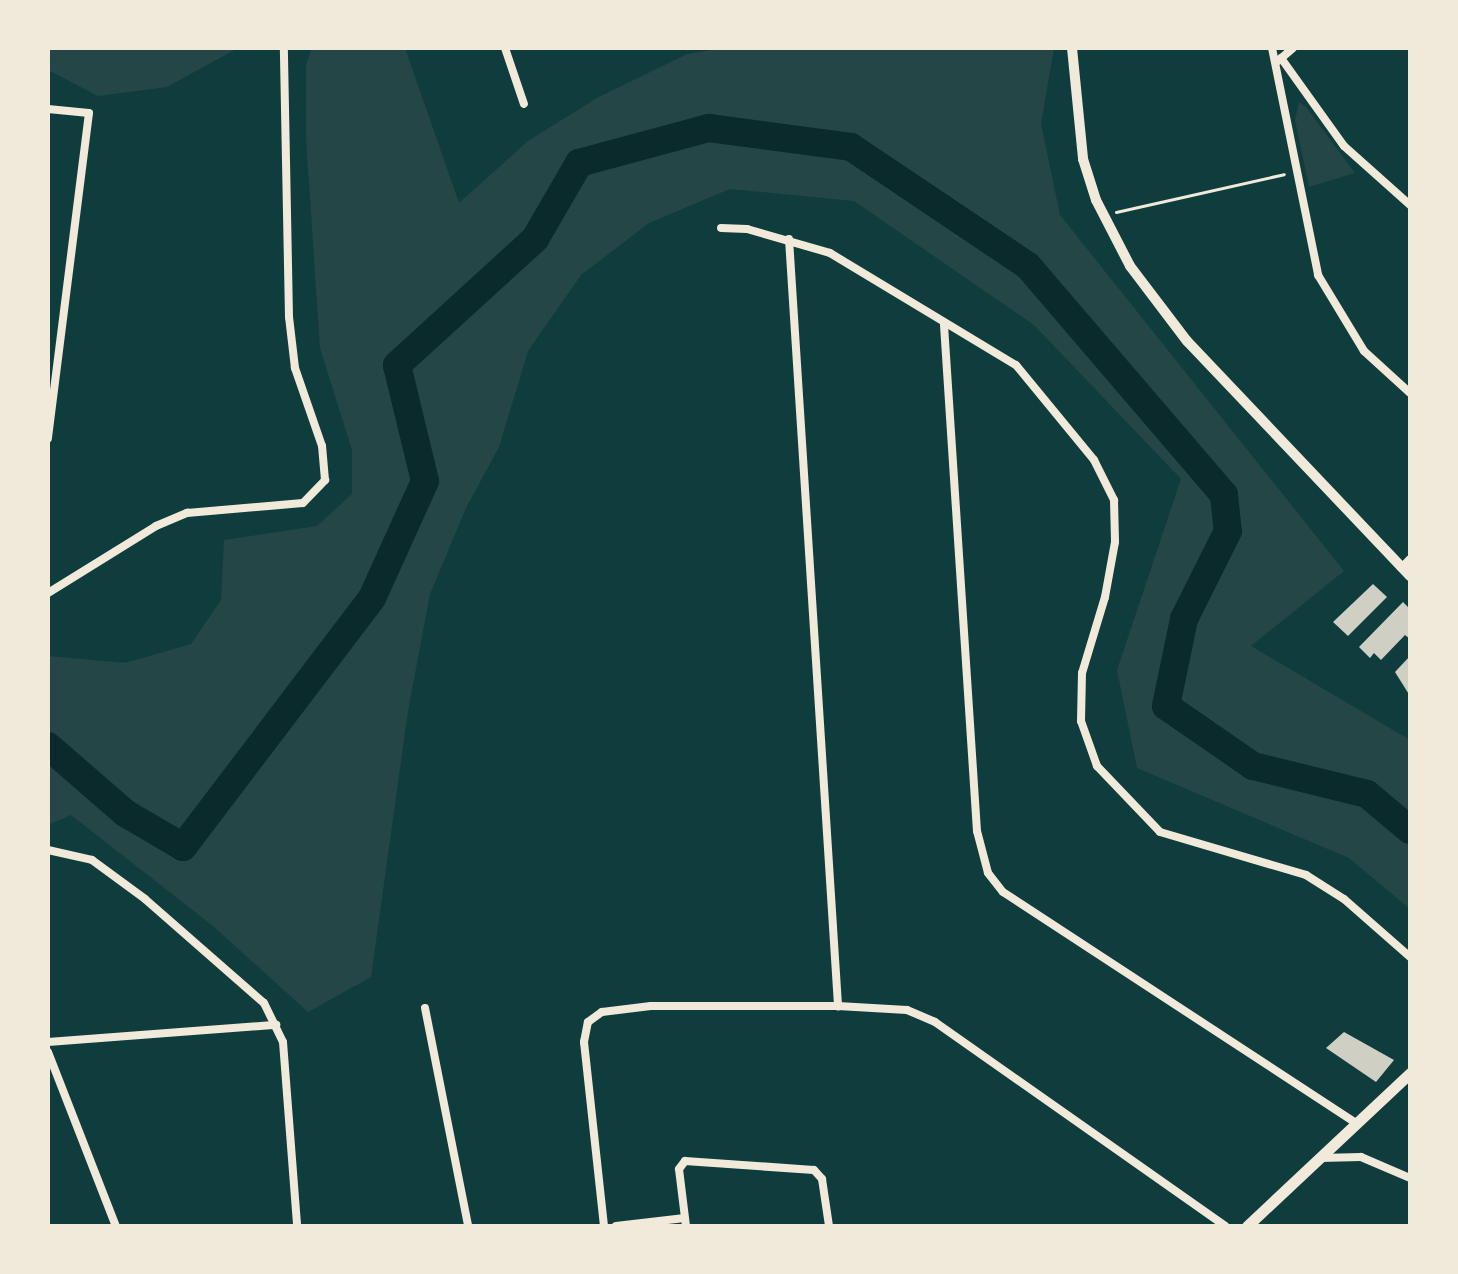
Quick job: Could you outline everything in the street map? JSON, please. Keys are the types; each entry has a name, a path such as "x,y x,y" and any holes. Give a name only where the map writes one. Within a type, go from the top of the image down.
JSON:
{"main road":[{"path":"1247,1226 1410,1073"}],"street":[{"path":"48,593 156,526 187,513 303,503 325,480 322,446 295,368 289,317 284,48"},
{"path":"505,48 524,104"},
{"path":"1072,48 1076,125 1103,215 1130,266 1187,341 1410,576"},
{"path":"1272,48 1318,275 1364,351 1410,393"},
{"path":"1277,61 1293,48"},
{"path":"1277,61 1344,146 1410,205"},
{"path":"48,109 89,113 48,438"},
{"path":"721,228 789,239 830,253 944,325 1016,365 1094,460 1114,500 1115,542 1105,597 1082,673 1081,721 1097,766 1160,832 1306,875 1344,899 1410,957"},
{"path":"789,239 838,1006"},
{"path":"944,325 977,831 988,873 1003,892 1356,1123"},
{"path":"1401,568 1410,559"},
{"path":"48,850 92,860 145,899 264,1003 283,1042 297,1226"},
{"path":"604,1226 584,1042 588,1022 602,1012 651,1006 838,1006 907,1010 935,1022 1225,1226"},
{"path":"425,1008 468,1226"},
{"path":"48,1042 276,1025"},
{"path":"48,1052 116,1226"},
{"path":"1318,1158 1361,1157 1410,1178"},
{"path":"616,1226 685,1222 679,1169 685,1161 814,1170 822,1179 829,1226"}],"path":[{"path":"1103,215 1296,171"}],"shaded area":[{"path":"48,48 238,48 167,87 98,96 48,70"},
{"path":"312,48 405,48 459,203 528,141 597,98 687,54 723,48 1054,48 1041,124 1060,215 1344,571 1251,646 1410,740 1410,909 1349,858 1137,768 1117,670 1181,479 1034,325 854,201 730,189 649,223 581,275 528,351 499,447 466,508 430,594 408,711 371,977 308,1012 213,926 71,815 48,825 48,656 125,663 191,644 221,600 224,540 317,526 352,494 352,450 320,348 306,137 306,65"},
{"path":"1299,102 1355,173 1309,187 1295,120"}],"building":[{"path":"1373,584 1387,597 1348,636 1333,622"},
{"path":"1403,602 1410,609 1410,639 1405,635 1381,660 1374,653 1370,658 1359,647"},
{"path":"1410,656 1410,696 1395,672"},
{"path":"1344,1032 1394,1060 1376,1082 1326,1048"}],"waterway":[{"path":"48,746 125,813 183,847 372,598 425,481 397,365 535,239 579,163 709,128 851,147 1028,266 1224,495 1228,531 1184,619 1166,706 1253,766 1367,794 1410,830"}]}
